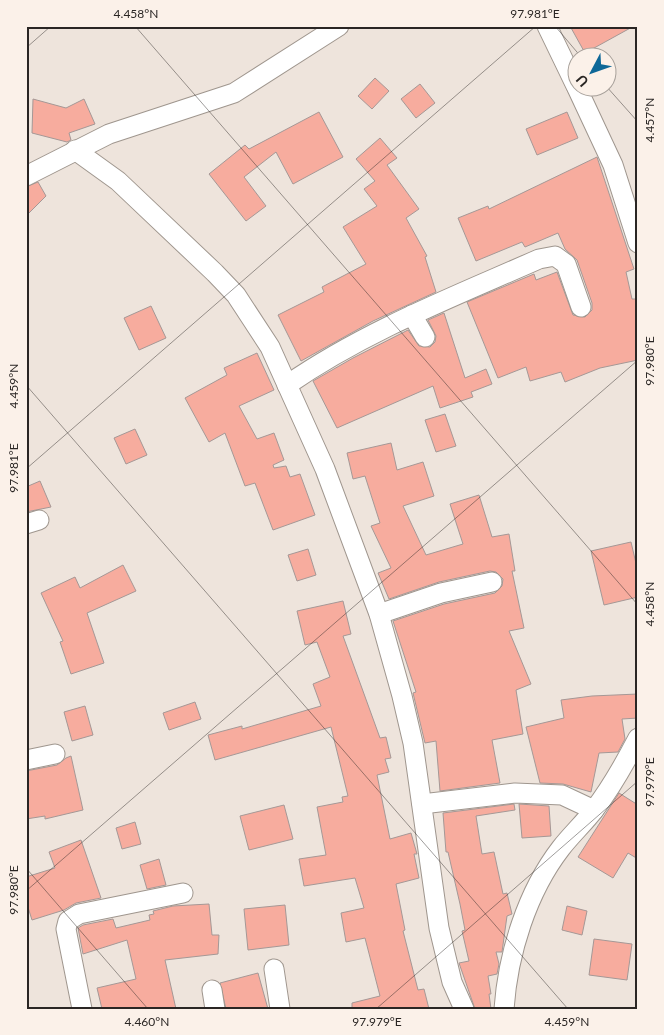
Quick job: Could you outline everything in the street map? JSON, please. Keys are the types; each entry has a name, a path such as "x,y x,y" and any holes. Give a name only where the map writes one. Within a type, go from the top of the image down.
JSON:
{"street":[{"path":"26,176 109,134 234,93 339,26"},
{"path":"547,26 566,65"},
{"path":"582,98 613,165 638,243"},
{"path":"75,150 118,181 236,295 270,347 324,469 379,614 406,713 422,804 439,928 452,982 464,1009"},
{"path":"287,386 318,364 412,315 539,259 550,256 560,258 566,264 581,307"},
{"path":"412,315 425,337"},
{"path":"379,614 441,593 492,582"},
{"path":"504,1009 516,940 534,895 561,848 594,810 623,766 638,738"},
{"path":"26,760 55,754"},
{"path":"422,804 515,793 562,795 594,810"},
{"path":"82,1009 66,929 68,921 79,914 183,893"},
{"path":"274,969 280,1009"},
{"path":"212,990 215,1009"}],"building":[{"path":"570,26 634,26 594,48 582,48"},
{"path":"375,78 389,91 372,109 358,96"},
{"path":"420,84 435,103 416,118 401,99"},
{"path":"33,99 66,108 84,99 95,124 69,133 71,140 67,142 32,133"},
{"path":"319,112 343,157 293,184 276,152 244,177 266,206 246,221 209,174 245,145 249,149"},
{"path":"567,112 578,138 537,155 526,129"},
{"path":"380,138 397,158 387,165 419,209 406,218 427,256 425,257 436,292 373,321 301,361 278,315 324,292 322,287 366,264 343,227 377,206 364,189 375,181 356,159"},
{"path":"597,157 634,269 626,272 632,299 638,299 638,360 600,368 565,382 561,372 530,381 526,367 498,378 467,302 534,274 536,280 557,272 573,315 585,317 592,310 592,303 577,260 565,249 558,233 525,247 522,242 476,261 458,218 488,206 489,209"},
{"path":"38,182 46,196 26,216 26,187"},
{"path":"151,306 166,338 139,350 124,318"},
{"path":"444,313 465,378 486,369 492,384 471,392 473,397 440,408 433,386 337,428 313,381 408,330 419,346 430,347 435,342 436,336 428,320"},
{"path":"257,353 274,390 239,406 257,439 274,433 284,460 273,465 274,468 286,466 290,477 300,474 315,515 273,530 255,483 245,486 225,433 209,442 185,398 227,375 224,368"},
{"path":"445,414 456,446 436,452 425,420"},
{"path":"135,429 147,455 126,464 114,438"},
{"path":"391,443 397,470 423,462 434,496 403,506 426,555 463,544 450,504 479,495 492,537 509,534 515,571 512,571 524,628 509,631 531,684 516,690 523,734 492,740 500,783 440,791 436,741 425,743 413,693 416,692 393,621 444,604 495,593 502,586 503,579 496,572 490,571 439,582 389,599 378,573 391,568 371,526 380,523 365,476 353,479 347,453"},
{"path":"40,481 51,507 26,512 26,487"},
{"path":"631,542 638,572 638,597 604,605 591,551"},
{"path":"308,549 316,575 297,581 288,555"},
{"path":"123,565 136,591 87,613 104,663 71,674 60,642 63,641 41,593 75,577 80,588"},
{"path":"343,601 351,634 343,636 380,738 386,737 391,758 385,759 389,772 377,775 390,839 411,833 417,854 414,854 419,878 396,884 405,930 403,931 418,990 424,989 429,1009 352,1009 352,1003 380,996 365,938 346,942 341,913 364,908 355,878 304,886 299,859 326,855 317,807 343,802 342,797 348,796 331,727 215,760 208,735 242,726 242,729 321,706 313,684 330,677 317,642 305,645 297,611"},
{"path":"638,694 638,718 622,719 625,739 618,752 599,753 591,792 563,784 540,783 526,727 564,718 561,700 592,696"},
{"path":"195,702 201,719 169,730 163,713"},
{"path":"85,706 93,735 72,741 64,712"},
{"path":"71,756 83,810 45,819 45,816 26,819 26,771 57,765"},
{"path":"619,793 638,805 638,859 628,853 613,878 578,857"},
{"path":"514,804 515,810 476,816 482,854 494,852 503,894 507,893 512,914 507,916 502,952 496,952 499,964 497,974 488,976 491,1009 475,1009 459,963 469,961 462,931 465,930 460,904 448,852 446,852 443,813"},
{"path":"519,804 549,806 551,836 522,838"},
{"path":"284,805 293,839 249,850 240,816"},
{"path":"135,822 141,844 122,849 116,828"},
{"path":"81,840 101,898 76,903 64,910 32,920 26,901 26,877 55,868 49,852"},
{"path":"159,859 166,885 147,889 140,865"},
{"path":"209,904 212,935 219,935 218,954 165,960 176,1009 102,1009 97,988 136,979 127,940 83,954 78,928 83,925 113,919 116,928 150,920 149,915 154,914 153,911 173,906"},
{"path":"285,905 289,945 248,950 244,909"},
{"path":"567,906 587,911 582,935 562,930"},
{"path":"594,939 632,944 627,980 589,975"},
{"path":"258,973 268,1009 226,1009 220,983"}]}
